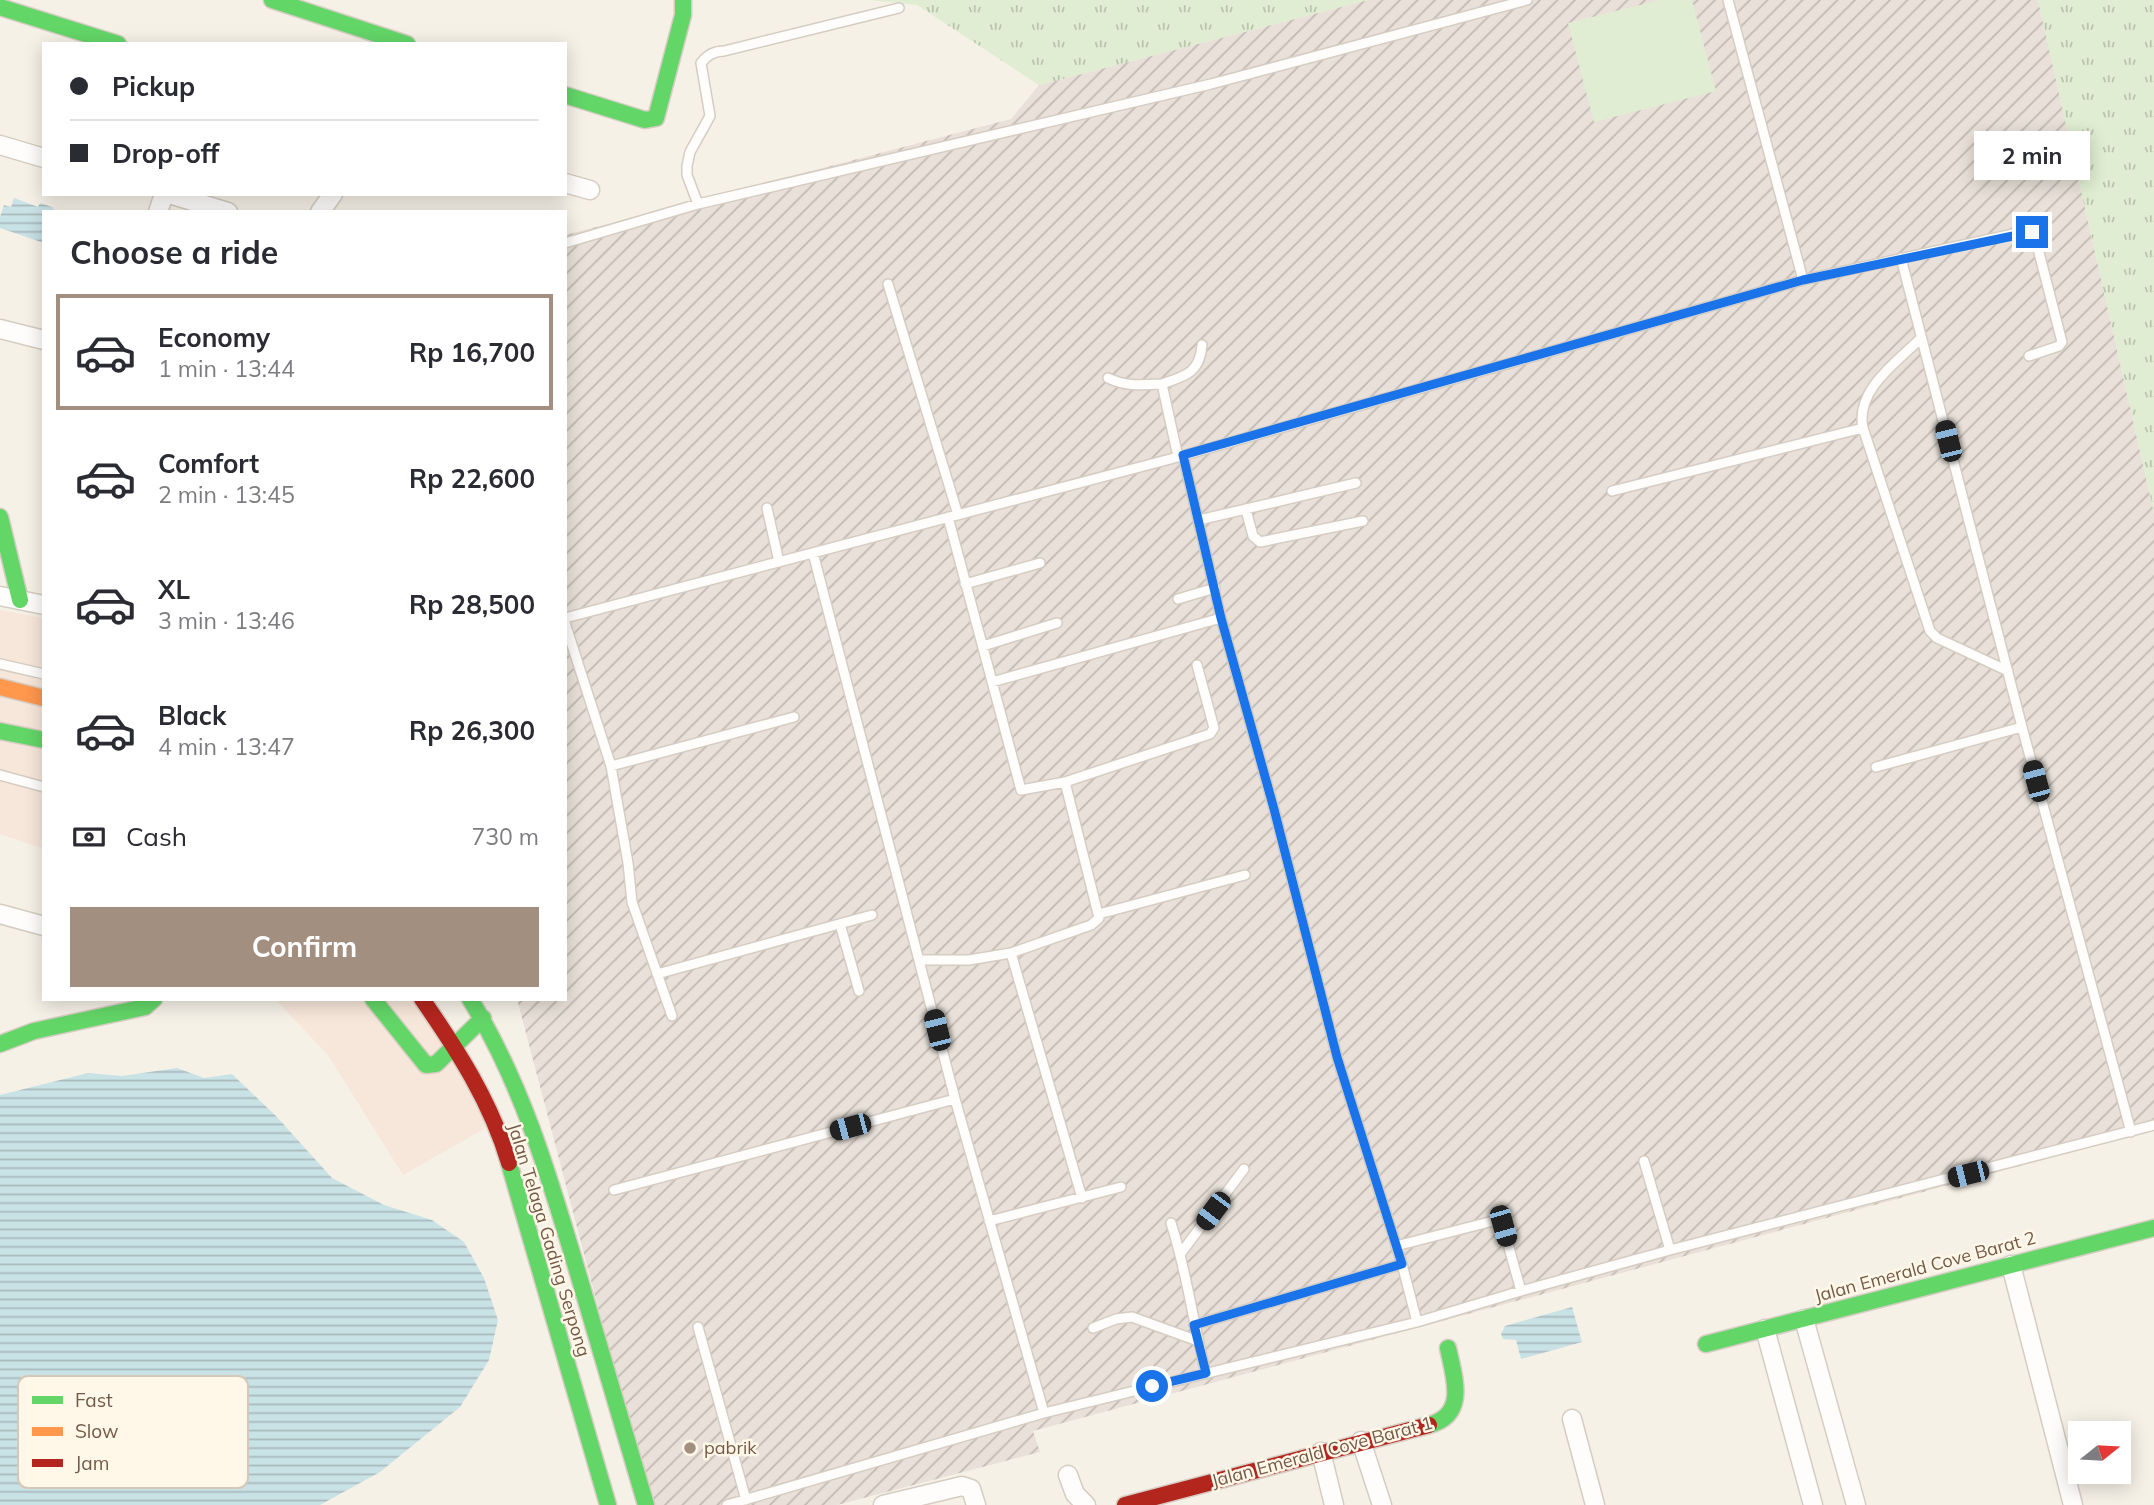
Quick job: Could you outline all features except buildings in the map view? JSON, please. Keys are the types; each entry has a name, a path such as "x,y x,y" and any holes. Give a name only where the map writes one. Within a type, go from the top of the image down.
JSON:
{"street":[{"path":"272,0 401,42"},
{"path":"567,96 649,121 658,115 683,15 683,0"},
{"path":"0,7 90,40"},
{"path":"0,145 42,157"},
{"path":"567,184 590,190"},
{"path":"176,196 221,210"},
{"path":"0,329 42,340"},
{"path":"0,517 20,600"},
{"path":"0,596 42,605"},
{"path":"0,687 42,698"},
{"path":"0,732 42,740"},
{"path":"0,914 42,925"},
{"path":"0,1044 34,1031 145,1007 152,1001"},
{"path":"375,1001 426,1065 436,1064 483,1018"},
{"name":"Jalan Telaga Gading Serpong","path":"423,1001 476,1082 502,1140 600,1412 646,1505"},
{"name":"Jalan Telaga Gading Serpong","path":"471,1001 498,1046 549,1177 600,1412 608,1505"},
{"name":"Jalan Emerald Cove Barat 2","path":"1706,1344 2154,1228"},
{"path":"2011,1265 2073,1505"},
{"path":"1804,1319 1856,1505"},
{"path":"1765,1329 1814,1505"},
{"name":"Jalan Emerald Cove Barat 1","path":"1125,1505 1149,1502 1361,1441 1440,1422 1456,1404 1457,1398 1448,1348"},
{"path":"1572,1419 1595,1505"},
{"path":"1361,1441 1381,1505"},
{"path":"1321,1452 1335,1505"},
{"path":"1068,1475 1075,1494 1086,1505"},
{"path":"883,1505 962,1486 974,1497"}],"lane":[{"path":"567,242 698,204 1211,84 1527,0"},
{"path":"1728,0 1803,280"},
{"path":"698,204 687,175 687,166 690,152 710,116 701,63 705,58 718,51 899,8"},
{"path":"567,619 1181,456 1803,280 2032,232 2062,342 2059,346 2029,356"},
{"path":"1901,258 2022,727 2131,1132"},
{"path":"888,284 958,514"},
{"path":"1921,338 1868,394 1862,406 1863,428 1930,631 1937,638 2008,671"},
{"path":"1108,378 1134,386 1162,384 1195,368 1201,359 1202,345"},
{"path":"1162,384 1337,1057 1402,1264 1417,1322"},
{"path":"1612,491 1863,428"},
{"path":"1199,520 1356,483"},
{"path":"767,508 779,562"},
{"path":"1245,510 1253,536 1260,542 1363,520"},
{"path":"948,517 1020,790 1065,782 1212,733 1214,728 1197,665"},
{"path":"813,553 955,1099 1044,1413"},
{"path":"965,584 1040,563"},
{"path":"1178,599 1215,588"},
{"path":"992,682 1221,618"},
{"path":"983,646 1057,623"},
{"path":"567,626 611,766 632,902 672,1016"},
{"path":"0,664 42,674"},
{"path":"611,766 794,717"},
{"path":"1876,767 2022,727"},
{"path":"0,775 42,786"},
{"path":"919,960 970,960 1011,953 1097,921 1099,914 1065,782"},
{"path":"1099,914 1245,875"},
{"path":"657,974 872,915"},
{"path":"840,924 859,991"},
{"path":"1011,953 1082,1198"},
{"path":"483,1018 485,1001"},
{"path":"614,1190 955,1099"},
{"path":"727,1505 1044,1413 1417,1322 1670,1250 2154,1125"},
{"path":"1644,1161 1670,1250"},
{"path":"1181,1253 1244,1169"},
{"path":"989,1221 1121,1187"},
{"path":"1396,1245 1497,1220 1503,1226 1521,1291"},
{"path":"1171,1223 1181,1253 1206,1373"},
{"path":"1194,1325 1402,1264"},
{"path":"1093,1328 1116,1319 1132,1317 1198,1341"},
{"path":"698,1327 746,1500"}],"shaded area":[{"path":"1368,0 2038,0 2154,513 2154,1130 1033,1431 1040,1452 837,1505 650,1505 518,1001 567,1001 567,234 1011,119 1039,85"},
{"path":"0,610 42,618 42,848 0,834"},
{"path":"277,1001 414,1001 493,1124 403,1175 328,1055"}],"green space":[{"path":"869,0 1368,0 1039,85 917,5"},
{"path":"1660,0 1692,0 1716,91 1594,122 1568,23"},
{"path":"2038,0 2154,0 2154,513"}],"water":[{"path":"14,198 38,207 40,203 52,207 54,210 42,210 42,242 0,228 4,205 11,207"},
{"path":"177,1068 204,1078 232,1074 276,1116 332,1178 384,1205 432,1220 464,1242 484,1278 498,1320 489,1360 460,1407 380,1472 320,1505 0,1505 0,1095 88,1073 122,1076"},
{"path":"1572,1307 1582,1342 1521,1359 1516,1340 1503,1339 1501,1334 1505,1326"}],"traffic: fast":[{"path":"272,0 401,42"},
{"path":"567,96 645,120 656,118 683,15 683,0"},
{"path":"0,7 112,42"},
{"path":"0,517 20,600"},
{"path":"0,731 42,740"},
{"path":"0,1044 34,1031 145,1007 152,1001"},
{"path":"375,1001 426,1065 436,1064 483,1018"},
{"path":"471,1001 505,1064 545,1165 646,1505"},
{"path":"509,1163 608,1505"},
{"path":"1706,1344 2154,1228"},
{"path":"1429,1425 1441,1420 1454,1404 1455,1382 1448,1348"}],"traffic: slow":[{"path":"0,687 42,698"}],"traffic: jam":[{"path":"423,1001 483,1098 509,1163"},
{"path":"1125,1505 1429,1425"}],"place":[{"name":"pabrik","path":"690,1448"}],"route":[{"path":"1152,1386 1206,1373 1194,1325 1402,1264 1337,1057 1274,809 1221,618 1183,455 1803,280 2032,232"}]}
